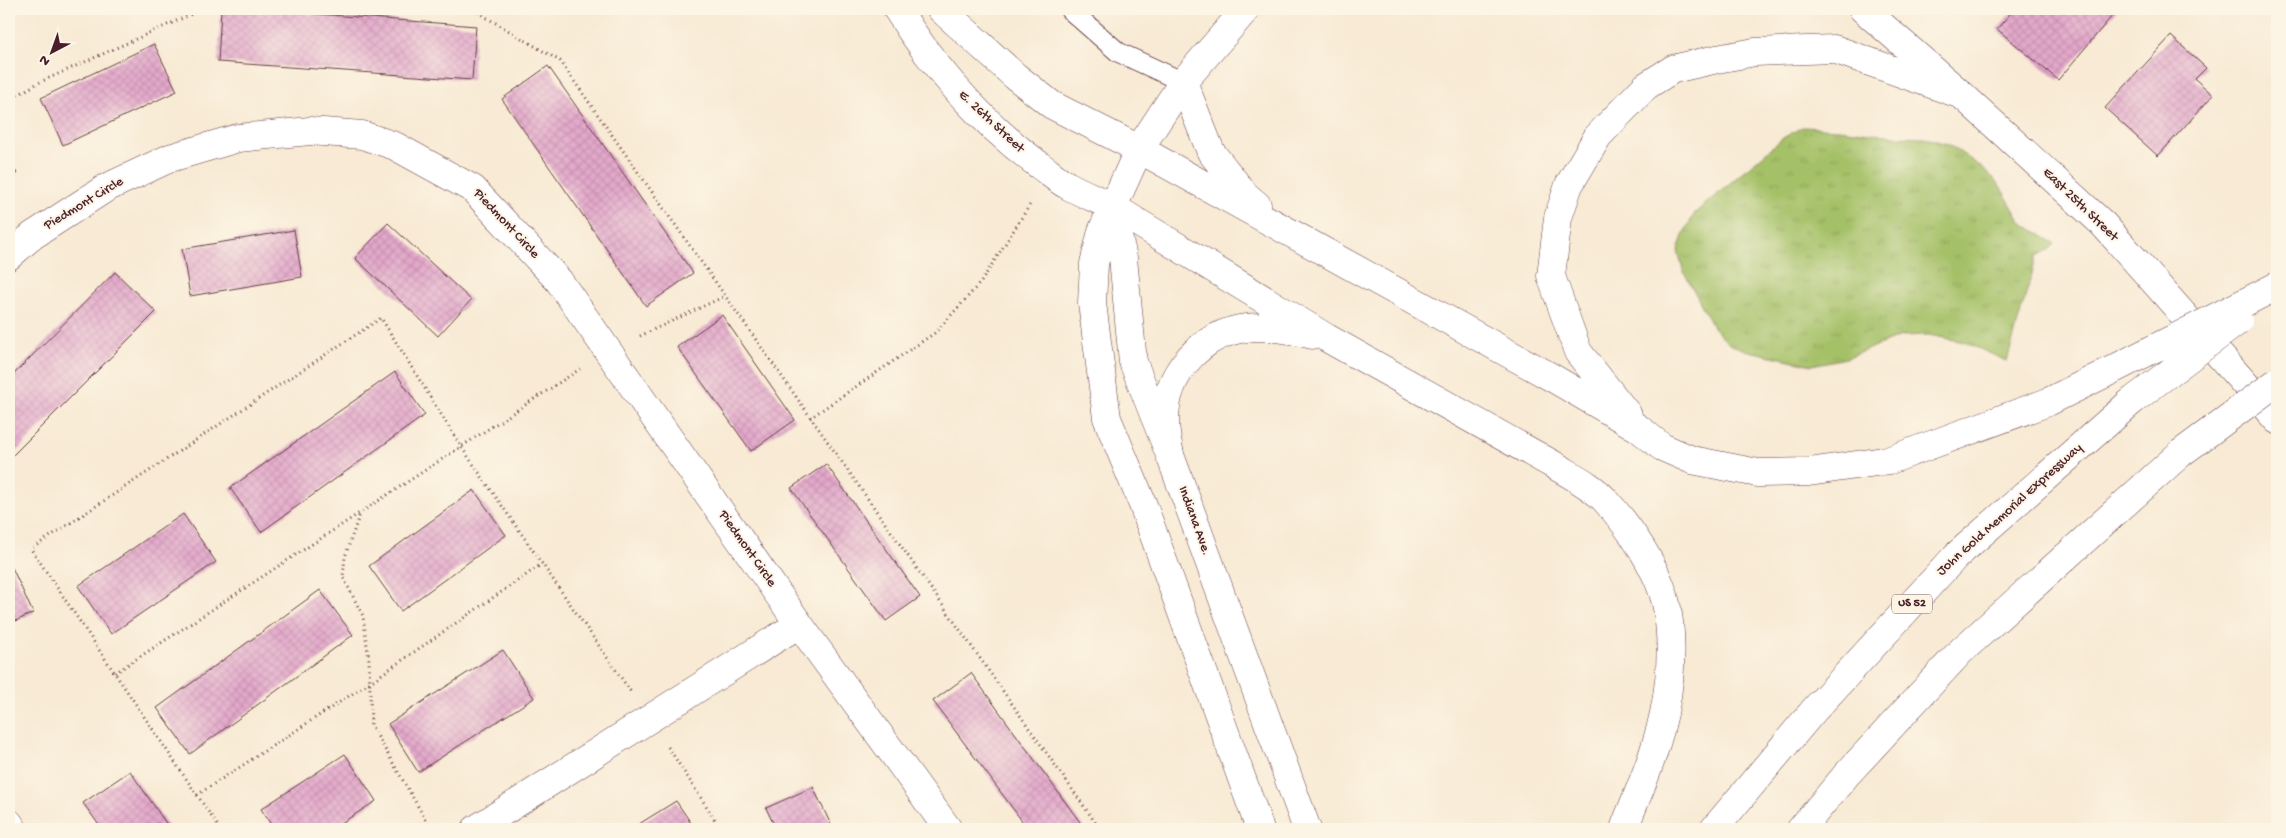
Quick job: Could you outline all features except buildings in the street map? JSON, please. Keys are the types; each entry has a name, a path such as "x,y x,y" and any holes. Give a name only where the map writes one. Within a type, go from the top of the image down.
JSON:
{"main road":[{"name":"E. 26th Street","path":"897,9 918,42 949,83 1001,134 1065,184 1111,206 1327,338 1592,488 1605,500 1638,542 1656,574 1667,606 1671,642 1667,695 1656,747 1624,829"},
{"path":"941,9 1008,70 1052,105 1139,149 1551,377 1638,428 1662,447 1692,460 1758,473 1809,472 1890,460 2048,402 2277,286"},
{"path":"1246,9 1183,82 1139,149 1111,206 1102,231 1094,264 1092,303 1106,418 1144,505 1260,829"},
{"name":"East 25th Street","path":"1863,9 1962,95 2103,224 2277,420"},
{"path":"1638,428 1578,352 1551,276 1558,218 1569,185 1598,136 1646,86 1673,69 1717,59 1755,52 1834,50 1962,95"},
{"path":"1183,82 1211,152 1244,194 1298,237"},
{"name":"Piedmont Circle","path":"9,256 32,236 106,188 170,158 238,138 310,131 362,136 395,146 473,189 559,281 799,624 948,829"},
{"name":"Indiana Ave.","path":"1111,206 1123,258 1133,362 1170,455 1307,829"},
{"name":"John Gold Memorial Expressway","path":"1714,829 1815,709 1956,556 2132,401 2277,291"},
{"path":"1170,455 1165,422 1166,403 1174,378 1191,355 1214,337 1246,328 1284,329 1327,338"},
{"path":"1801,829 1847,774 1961,651 2181,453 2277,382"},
{"path":"476,829 799,624"},
{"path":"9,823 13,829"}],"lane":[{"path":"1069,9 1118,52 1183,82"}],"path":[{"path":"9,100 38,83 202,9"},
{"path":"464,9 472,9 560,61 1100,829"},
{"path":"810,418 936,332 981,282 1051,173"},
{"path":"115,673 608,351 725,296"},
{"path":"220,829 31,548 381,318 462,448 650,719 721,829"},
{"path":"359,515 345,557 342,577 363,616 371,725 431,829"},
{"path":"197,795 369,683 542,564"}],"green space":[{"path":"1802,127 1921,137 1948,144 1977,164 1997,181 2021,222 2055,244 2037,256 2007,361 1964,342 1929,335 1901,336 1846,358 1812,365 1745,350 1729,344 1713,327 1683,270 1678,250 1684,233 1695,213 1783,138"}]}
